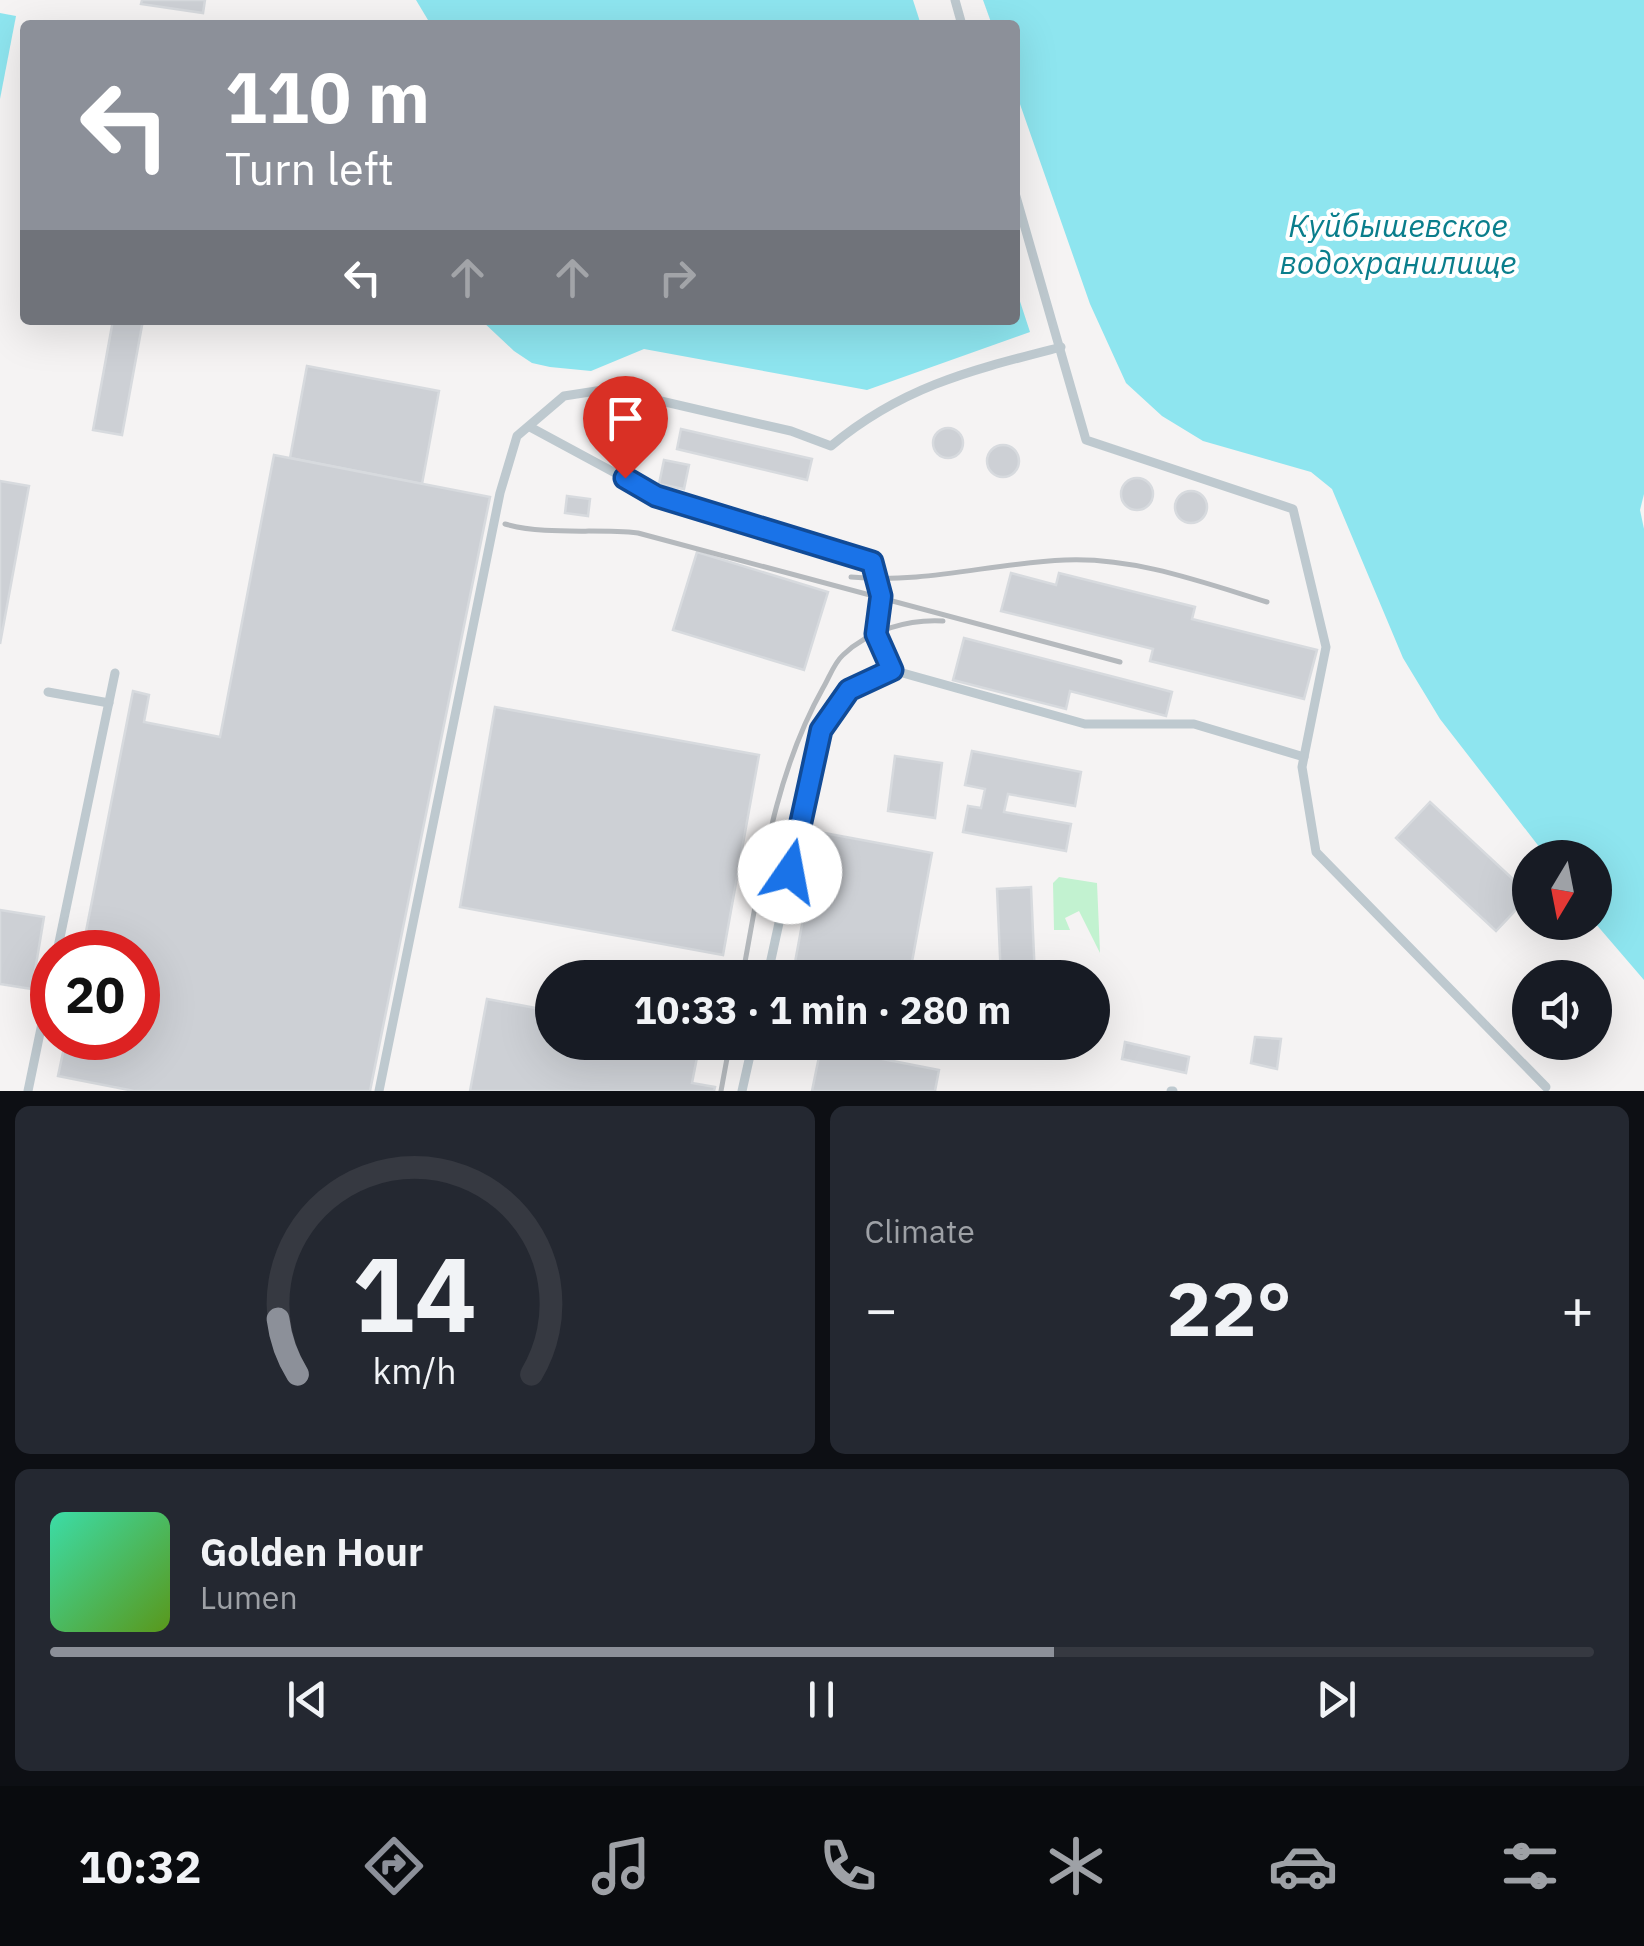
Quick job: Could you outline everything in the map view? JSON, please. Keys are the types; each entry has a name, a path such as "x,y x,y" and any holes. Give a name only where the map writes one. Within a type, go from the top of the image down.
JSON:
{"lane":[{"path":"1020,210 1086,440 1292,509 1326,647 1304,757 1316,852 1546,1087"},
{"path":"379,1091 500,494 518,436 564,396 609,388 792,431 831,446 872,412 916,389 1061,347"},
{"path":"530,427 656,496 872,562 881,596 876,634 892,670"},
{"path":"771,960 821,730 849,690 892,670 1085,724 1194,724 1304,757"},
{"path":"62,930 116,674"},
{"path":"48,692 109,703"},
{"path":"28,1091 34,1060"},
{"path":"742,1091 749,1060"}],"green space":[{"path":"1059,877 1097,883 1100,953 1079,911 1065,918 1070,930 1054,930 1053,883"}],"water":[{"path":"416,0 913,0 919,20 428,20"},
{"name":"Куйбышевское водохранилище","path":"983,0 1644,0 1644,494 1640,510 1644,529 1644,980 1610,940 1612,840 1534,840 1440,719 1403,658 1332,489 1311,472 1203,441 1162,416 1126,383 1090,304 1020,104 1020,20 990,20"},
{"path":"0,13 16,16 0,99"},
{"path":"1020,301 1030,332 867,390 644,349 591,371 532,363 486,325 1020,325"}],"building":[{"path":"142,0 205,0 203,13 141,4"},
{"path":"112,325 142,325 122,435 93,430"},
{"path":"307,366 439,391 422,484 290,458"},
{"path":"948,428 959,432 963,443 959,454 948,458 937,454 933,443 937,432"},
{"path":"681,429 812,459 807,480 677,449"},
{"path":"604,433 639,440 636,455 601,448"},
{"path":"1003,445 1014,450 1019,461 1014,472 1003,477 992,472 987,461 992,450"},
{"path":"274,455 490,497 370,1091 134,1091 58,1076 61,1060 160,1060 160,930 86,930 133,691 149,695 144,722 220,737"},
{"path":"664,460 689,465 684,489 659,484"},
{"path":"1137,478 1148,483 1153,494 1148,505 1137,510 1126,505 1121,494 1126,483"},
{"path":"0,481 29,486 0,644"},
{"path":"1191,491 1203,495 1207,507 1203,519 1191,523 1179,519 1175,507 1179,495"},
{"path":"567,496 590,499 588,516 565,513"},
{"path":"697,552 828,592 804,670 673,630"},
{"path":"1011,573 1056,585 1059,573 1195,607 1192,619 1317,650 1304,699 1150,661 1153,649 1001,611"},
{"path":"964,638 1172,692 1166,716 1070,691 1066,709 953,680"},
{"path":"495,707 759,755 723,955 460,907"},
{"path":"972,751 1081,772 1075,806 1008,794 1004,812 1071,824 1066,851 963,832 968,806 981,808 985,789 965,785"},
{"path":"895,756 942,763 935,818 888,811"},
{"path":"1430,802 1512,878 1512,914 1496,931 1396,838"},
{"path":"819,832 932,853 912,960 795,960"},
{"path":"1031,887 1034,960 1000,960 997,889"},
{"path":"0,910 44,917 42,930 30,930 30,989 0,984"},
{"path":"487,999 535,1008 535,1060 696,1060 692,1083 715,1087 714,1091 470,1091"},
{"path":"1255,1037 1281,1039 1277,1069 1251,1063"},
{"path":"1125,1042 1189,1057 1186,1073 1122,1059"},
{"path":"818,1060 888,1060 939,1070 935,1091 812,1091"}],"railway":[{"path":"505,524 538,530 638,533 1120,662"},
{"path":"851,577 905,578 1038,562 1091,560 1168,572 1267,602"},
{"path":"745,960 780,793 806,722 834,666 853,646 877,633 903,624 943,621"},
{"path":"721,1091 727,1060"}],"route":[{"path":"625,478 656,496 872,562 881,596 876,634 892,670 849,690 821,730 790,872"}]}
